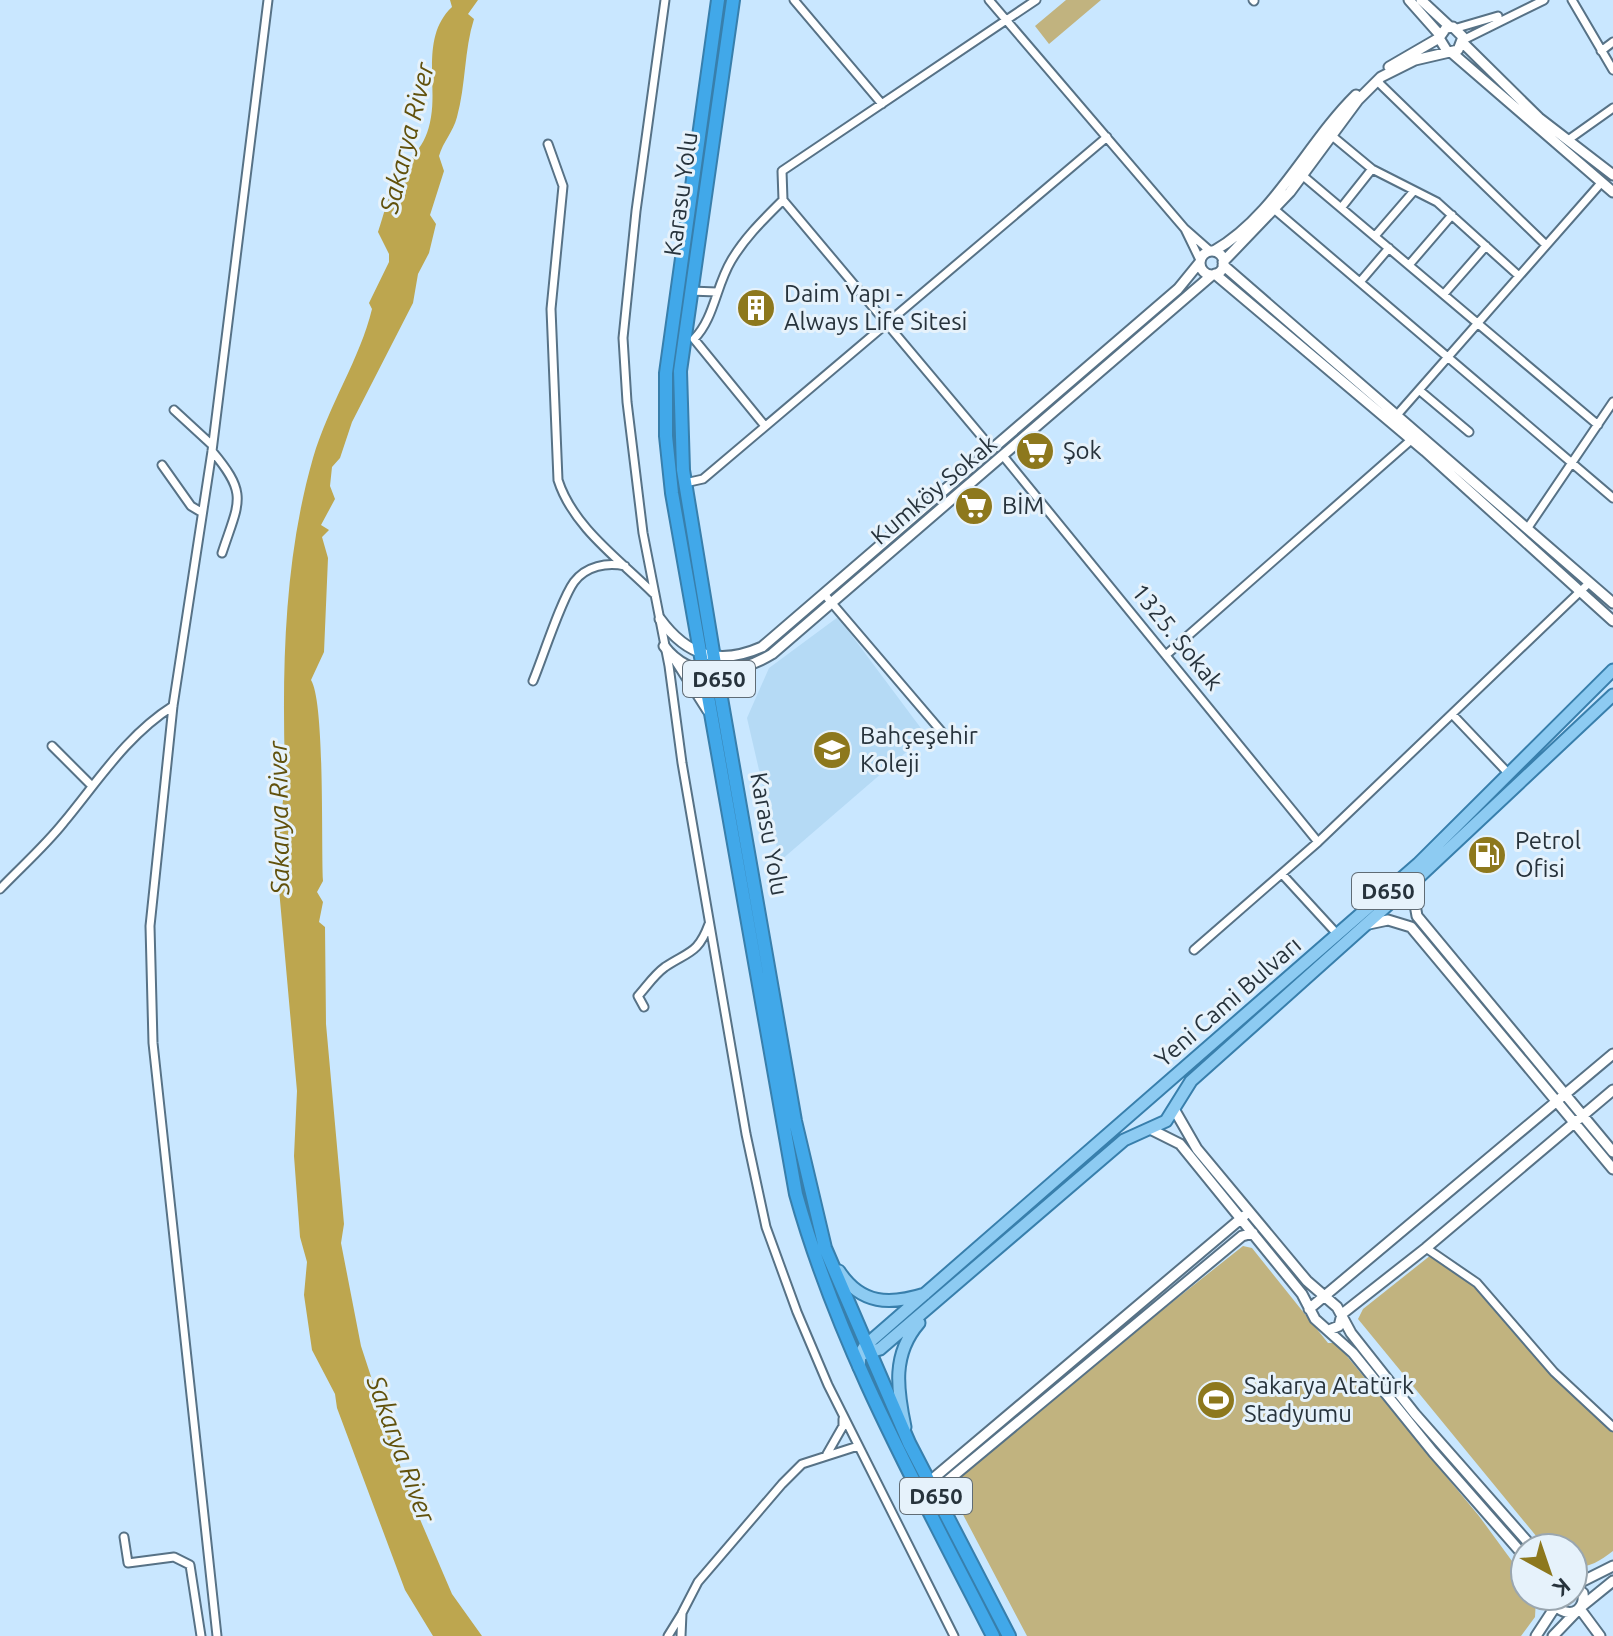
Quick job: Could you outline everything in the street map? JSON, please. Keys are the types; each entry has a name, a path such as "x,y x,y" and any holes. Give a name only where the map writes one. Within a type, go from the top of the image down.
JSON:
{"highway":[{"path":"718,0 666,373 666,436 672,493 796,1194 809,1243 861,1350"},
{"name":"Karasu Yolu","path":"733,0 690,291 689,342 680,371 680,435 685,483 714,658 795,1121 825,1248 861,1350 1009,1636"},
{"name":"Karasu Yolu","path":"861,1350 859,1373 993,1636"}],"main road":[{"name":"Yeni Cami Bulvarı","path":"861,1350 1418,864 1613,670"},
{"name":"Yeni Cami Bulvarı","path":"861,1350 942,1297 1124,1140 1166,1121 1191,1081 1366,926 1613,695"},
{"path":"1150,1129 1143,1120 1147,1103 1158,1096 1168,1098 1174,1109"},
{"path":"825,1248 848,1285 861,1295 888,1302 929,1293"},
{"path":"909,1443 898,1391 902,1351 911,1332 942,1297"}],"street":[{"path":"217,1636 153,1043 150,926 173,706 212,448 268,0"},
{"path":"665,0 636,211 623,338 639,504 746,1134 766,1227 797,1312 858,1446 954,1636"},
{"path":"794,0 882,104"},
{"path":"989,0 1185,229 1527,529 1585,587 1613,621"},
{"path":"993,450 783,200 782,171 1036,0"},
{"path":"1409,0 1439,36 1440,46 1613,192"},
{"path":"1421,0 1453,28 1463,42 1539,118 1613,175"},
{"path":"1212,251 1229,241 1273,197 1355,96 1386,69 1453,28 1544,0"},
{"path":"1572,0 1613,70"},
{"path":"1223,264 1274,209 1377,81 1415,60 1449,51 1516,11"},
{"path":"1601,51 1613,42"},
{"path":"1377,81 1546,245"},
{"path":"1568,140 1613,108"},
{"path":"1331,135 1372,169 1437,202 1519,276"},
{"path":"685,483 703,479 1107,137"},
{"path":"548,144 563,186 551,309 558,480 565,500 578,519 655,595"},
{"path":"1341,208 1372,169"},
{"path":"1302,175 1598,425"},
{"path":"1397,415 1601,183"},
{"path":"1375,236 1413,192"},
{"path":"765,426 703,350 689,342 705,328 730,262 751,232 783,200"},
{"path":"1274,209 1613,498"},
{"path":"1409,265 1452,215"},
{"path":"1185,229 1202,269 1213,274 1585,587 1613,603"},
{"path":"1444,294 1486,246"},
{"path":"1360,282 1389,248"},
{"name":"Kumköy Sokak","path":"700,656 714,658 762,647 1178,289 1212,251"},
{"name":"Kumköy Sokak","path":"674,659 686,667 718,672 756,663 832,604 1223,264"},
{"path":"690,291 717,292"},
{"path":"1419,390 1469,432"},
{"path":"1527,529 1613,402"},
{"path":"174,410 212,448 233,476 239,493 222,553"},
{"path":"1166,655 1411,440"},
{"name":"1325. Sokak","path":"1004,457 1318,842"},
{"path":"162,465 191,506 201,512"},
{"path":"533,681 574,582 591,568 613,563 627,567"},
{"path":"1194,950 1318,842 1585,587"},
{"path":"825,595 947,738"},
{"path":"660,619 670,634 700,656"},
{"path":"664,646 711,720"},
{"path":"0,889 62,825 149,721 173,706"},
{"path":"1452,714 1508,773"},
{"path":"52,746 92,786"},
{"path":"1282,874 1338,935"},
{"path":"1418,878 1414,899 1417,916 1578,1118 1613,1169"},
{"path":"1366,926 1388,920 1411,927 1562,1098"},
{"path":"644,1007 638,996 656,974 688,957 702,943 710,922"},
{"path":"1309,1309 1613,1054"},
{"path":"1329,1330 1339,1326 1342,1314 1426,1248 1613,1090"},
{"path":"1174,1109 1183,1131 1307,1281 1326,1295 1342,1314 1351,1333 1415,1414 1519,1532"},
{"path":"1578,1118 1613,1152"},
{"path":"1150,1129 1180,1144 1302,1294 1309,1309 1353,1353 1433,1452 1509,1539"},
{"path":"931,1487 1249,1211"},
{"path":"931,1487 1242,1236 1252,1234 1261,1226"},
{"path":"1426,1248 1477,1283 1554,1372 1613,1427"},
{"path":"826,1454 843,1426 844,1416"},
{"path":"668,1636 698,1582 802,1464 858,1446"},
{"path":"124,1537 128,1563 174,1557 190,1565 201,1636"},
{"path":"1589,1578 1613,1566"},
{"path":"1589,1601 1613,1581"},
{"path":"1536,1636 1548,1612"},
{"path":"1553,1636 1576,1612"},
{"path":"1583,1612 1600,1636"},
{"path":"681,1636 682,1613"}],"shaded area":[{"path":"450,0 478,0 468,14 474,19 457,117 439,156 444,171 430,215 436,224 429,253 418,274 413,303 352,422 340,458 332,467 330,486 335,499 321,525 329,530 322,537 328,558 324,652 311,680 320,743 323,881 317,892 323,902 319,922 325,927 326,1024 344,1224 341,1243 361,1346 410,1496 452,1594 482,1636 433,1636 405,1590 337,1408 335,1394 312,1350 304,1295 307,1262 300,1237 294,1156 297,1091 279,889 280,823 284,793 281,786 285,772 287,614 303,496 327,419 367,328 372,309 369,303 389,262 389,254 378,232 389,198 397,179 429,128 433,46 442,19 452,7"},
{"path":"1066,0 1101,0 1049,44 1035,26"},
{"name":"Bahçeşehir Koleji","path":"838,617 926,735 780,861 747,718 769,668"},
{"name":"Sakarya Atatürk Stadyumu","path":"1243,1246 1252,1248 1328,1343 1336,1343 1479,1516 1509,1557 1509,1612 1535,1612 1535,1617 1521,1636 1027,1636 949,1488 977,1457"},
{"path":"1431,1255 1466,1276 1613,1429 1613,1551 1589,1565 1589,1532 1533,1532 1358,1319 1363,1309"}],"place":[{"name":"Daim Yapı - Always Life Sitesi","path":"756,308"},
{"name":"Şok","path":"1035,451"},
{"name":"BİM","path":"974,506"},
{"name":"Bahçeşehir Koleji","path":"832,750"},
{"name":"Petrol Ofisi","path":"1487,855"},
{"name":"Sakarya Atatürk Stadyumu","path":"1216,1400"}],"water label":[{"name":"Sakarya River","path":"407,138"},
{"name":"Sakarya River","path":"279,818"},
{"name":"Sakarya River","path":"401,1449"}]}
